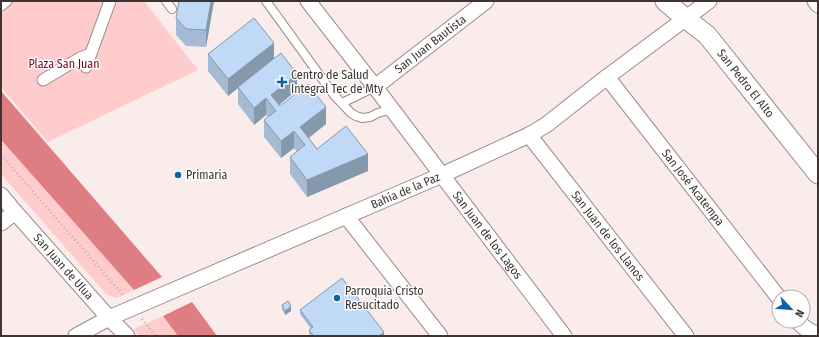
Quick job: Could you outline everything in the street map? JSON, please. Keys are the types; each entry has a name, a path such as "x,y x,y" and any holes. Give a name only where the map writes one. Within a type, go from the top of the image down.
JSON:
{"street":[{"path":"1,5 6,1"},
{"path":"86,67 110,1"},
{"name":"San Juan Bautista","path":"375,87 486,1"},
{"name":"San Pedro El Alto","path":"665,1 707,35 818,174"},
{"name":"Bahía de la Paz","path":"76,336 133,307 442,175 529,135 546,125 607,77 709,1"},
{"path":"814,1 818,6"},
{"name":"San Juan de los Lagos","path":"317,4 375,87 564,336"},
{"path":"44,80 80,58 91,54"},
{"name":"San José Acatempa","path":"607,77 772,289"},
{"name":"San Juan de los Llanos","path":"529,135 686,336"},
{"name":"San Juan de Ulua","path":"1,195 109,318 127,336"},
{"path":"1,223 15,212"},
{"path":"346,216 440,336"},
{"path":"807,329 818,336"}],"lane":[{"path":"166,1 172,9"},
{"path":"266,1 325,82 351,113 362,118 370,117 392,109"},
{"path":"342,103 375,87"}],"path":[{"path":"1,155 133,307 156,336"}],"green space":[{"name":"Plaza San Juan","path":"1,1 144,1 198,70 48,142 1,87"},
{"path":"1,139 134,290 117,298 106,294 1,174"},
{"path":"163,316 179,336 139,336 134,329"}],"shaded area":[{"path":"1,91 162,277 134,290 4,143 1,139"},
{"path":"192,302 217,336 178,336 163,316"}],"building":[{"path":"179,1 211,1 206,30 186,29 176,18"},
{"path":"254,18 274,43 228,79 208,54"},
{"path":"281,53 297,74 271,95 280,106 308,84 326,107 300,127 317,149 346,126 368,154 307,180 290,157 305,145 294,131 281,141 264,120 276,111 266,98 254,108 238,87"},
{"name":"Parroquia Cristo Resucitado","path":"342,278 384,332 379,336 314,336 309,330 313,327 300,310"},
{"path":"288,301 291,306 285,311 282,305"}],"place":[{"name":"Centro de Salud Integral Tec de Mty","path":"282,82"},
{"name":"Primaria","path":"178,175"},
{"name":"Parroquia Cristo Resucitado","path":"337,298"}]}
